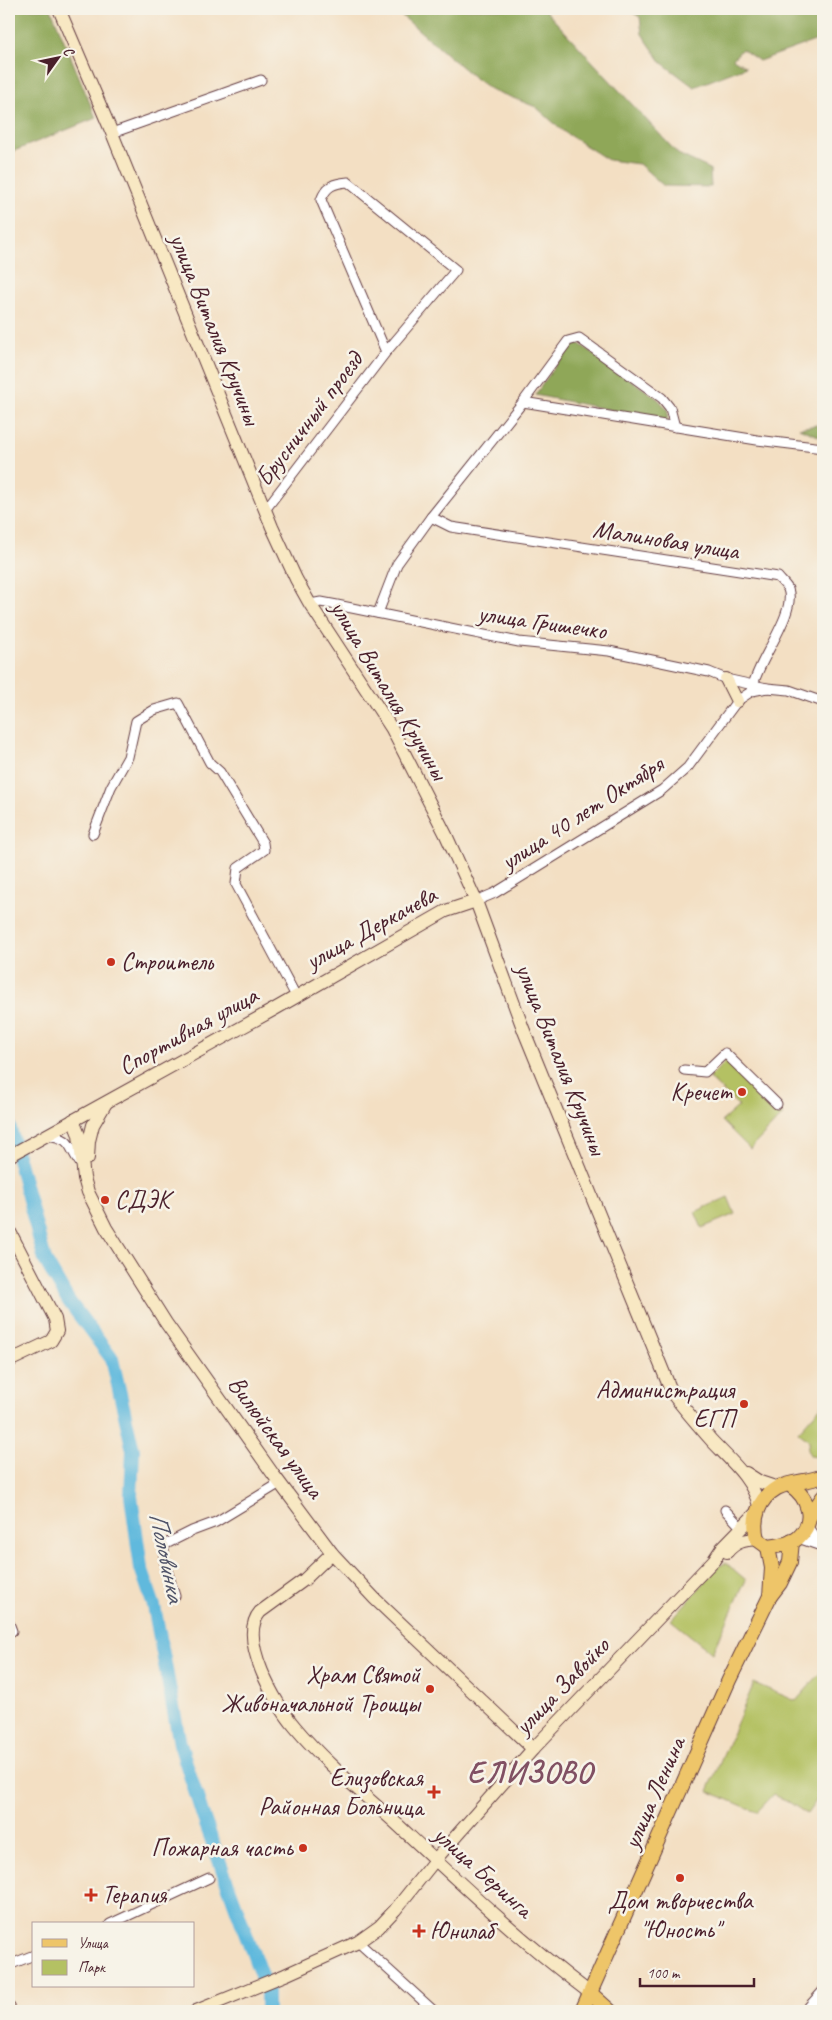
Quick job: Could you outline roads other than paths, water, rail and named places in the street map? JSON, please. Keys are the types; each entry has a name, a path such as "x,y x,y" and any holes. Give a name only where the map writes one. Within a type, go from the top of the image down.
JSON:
{"main road":[{"path":"823,1476 784,1486 757,1510 754,1529 762,1543 795,1540 823,1496"},
{"path":"784,1486 803,1497 808,1521"},
{"name":"улица Ленина","path":"582,2011 723,1694 770,1596 780,1583 790,1562 795,1540"},
{"name":"улица Ленина","path":"762,1543 772,1568 770,1596"},
{"name":"улица Беринга","path":"590,1993 610,2011"}],"street":[{"name":"улица Виталия Кручины","path":"59,9 112,133 264,510 296,579 405,752 476,901 524,1031 672,1393 754,1489 757,1510"},
{"path":"112,133 261,80"},
{"name":"Брусничный проезд","path":"264,510 386,352 456,270 348,182 335,183 324,190 321,200 386,352"},
{"path":"378,613 398,564 568,341 579,338 662,398 670,408 675,426"},
{"path":"523,402 757,440 823,448"},
{"name":"Малиновая улица","path":"432,517 451,527 778,577 788,589 789,606 767,655 756,673 753,686"},
{"name":"улица Гришечко","path":"310,604 321,602 519,642 609,651 709,672 726,679 767,688"},
{"path":"726,679 737,701"},
{"name":"улица 40 лет Октября","path":"476,901 495,893 662,790 688,767 737,701 752,691 767,688 789,690 823,702"},
{"path":"93,834 111,788 128,757 136,721 154,710 178,703 210,763 220,772 263,843 264,850 238,868 236,884 293,998"},
{"name":"улица Деркачева","path":"293,998 446,911 476,901"},
{"name":"Спортивная улица","path":"9,1156 293,998"},
{"path":"684,1070 705,1072 725,1053 777,1104"},
{"name":"Вилюйская улица","path":"107,1102 93,1125 89,1142 89,1157 83,1167 88,1192 106,1228 166,1323 332,1553 375,1599 533,1749"},
{"path":"73,1120 79,1135 83,1167"},
{"path":"45,1136 61,1137 72,1146 83,1167"},
{"path":"9,1230 47,1301 57,1324 57,1331 51,1341 9,1361"},
{"name":"улица Виталия Кручины","path":"734,1464 760,1482 784,1486"},
{"path":"175,1596 164,1560 164,1545 216,1522 280,1483"},
{"path":"725,1510 741,1527"},
{"name":"улица Завойко","path":"196,2011 285,1975 358,1942 386,1920 435,1860 533,1749 714,1560 757,1510"},
{"path":"808,1521 822,1547"},
{"name":"улица Завойко","path":"714,1560 723,1555 734,1544 744,1540 762,1543"},
{"path":"795,1540 822,1547"},
{"name":"улица Беринга","path":"332,1553 304,1580 278,1597 256,1617 252,1626 260,1665 284,1711 295,1727 322,1756 473,1897 590,1993"},
{"path":"114,1922 209,1878"},
{"path":"358,1942 434,2011"},
{"path":"9,1965 32,1956"},
{"path":"805,2011 823,1991"}],"waterway":[{"name":"Половинка","path":"9,1125 45,1260 68,1300 112,1359 133,1450 131,1496 141,1568 154,1606 180,1744 203,1816 267,1992 267,2011"}],"place":[{"name":"Строитель","path":"111,962"},
{"name":"Кречет","path":"742,1092"},
{"name":"СДЭК","path":"105,1200"},
{"name":"Администрация ЕГП","path":"744,1404"},
{"name":"Храм Святой Живоначальной Троицы","path":"430,1689"},
{"name":"Елизовская Районная Больница","path":"434,1792"},
{"name":"Пожарная часть","path":"303,1848"},
{"name":"Дом творчества \"Юность\"","path":"680,1878"},
{"name":"Терапия","path":"91,1895"},
{"name":"Юнилаб","path":"419,1931"}],"district":[{"name":"ЕЛИЗОВО","path":"530,1772"}]}
